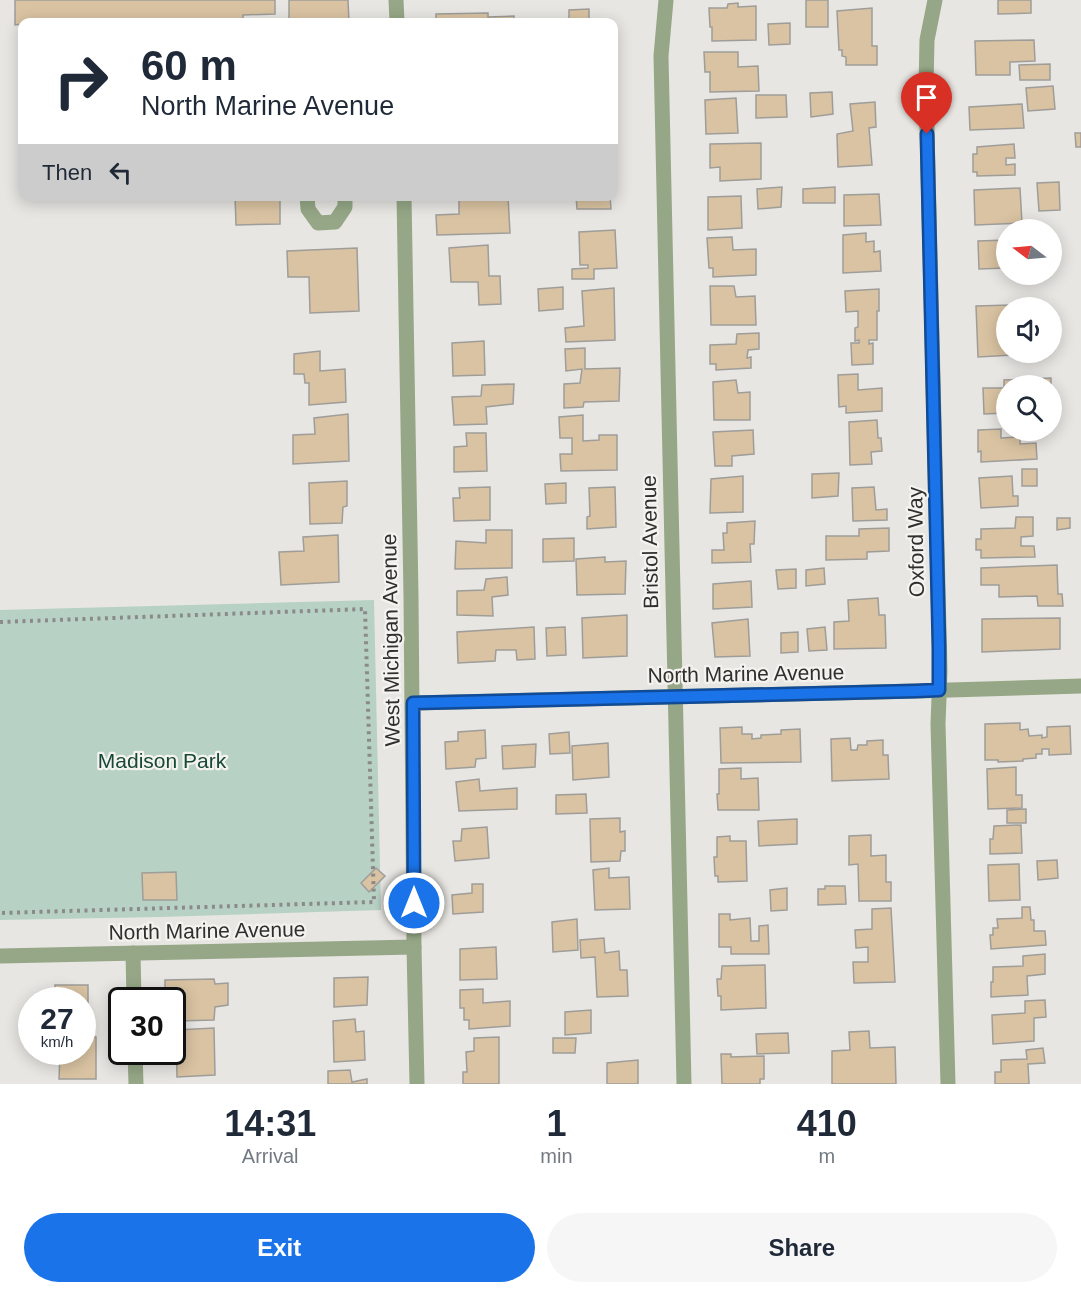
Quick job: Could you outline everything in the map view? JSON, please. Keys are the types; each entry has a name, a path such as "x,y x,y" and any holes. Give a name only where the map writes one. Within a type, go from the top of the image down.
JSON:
{"street":[{"path":"396,0 397,18"},
{"name":"Bristol Avenue","path":"666,0 661,56 684,1084"},
{"name":"Oxford Way","path":"935,0 927,40 926,87 939,635 938,724 948,1084"},
{"path":"307,201 308,209 318,223 335,222 345,207 345,201"},
{"name":"West Michigan Avenue","path":"404,201 417,1084"},
{"name":"North Marine Avenue","path":"413,703 1081,686"},
{"name":"North Marine Avenue","path":"0,956 414,948"},
{"path":"133,953 134,987"},
{"path":"135,1065 136,1084"}],"path":[{"path":"0,622 365,609 374,902 0,913"}],"green space":[{"name":"Madison Park","path":"374,600 381,910 0,920 0,610"}],"building":[{"path":"15,0 275,0 275,14 243,15 243,18 18,18 18,25 15,25"},
{"path":"289,0 348,0 349,18 289,18"},
{"path":"806,0 828,0 828,27 806,27"},
{"path":"998,0 1031,0 1031,13 998,14"},
{"path":"738,3 738,7 756,6 756,40 712,41 709,8 727,8 728,4"},
{"path":"872,8 872,46 877,46 877,65 846,65 846,57 842,56 842,50 839,50 837,11"},
{"path":"589,9 589,18 569,18 569,10"},
{"path":"488,13 488,17 514,16 514,18 436,18 436,14"},
{"path":"790,23 790,44 769,45 768,24"},
{"path":"1034,40 1035,61 1010,62 1010,75 976,75 975,41"},
{"path":"704,52 738,52 738,67 758,66 759,91 710,92 710,72 705,72"},
{"path":"1050,64 1050,80 1020,80 1019,65"},
{"path":"1053,86 1055,109 1028,111 1026,88"},
{"path":"832,92 833,114 811,117 810,93"},
{"path":"756,95 786,95 787,117 756,118"},
{"path":"736,98 738,133 706,134 705,100"},
{"path":"875,102 876,127 869,128 872,165 838,167 837,134 853,131 850,104"},
{"path":"1022,104 1024,128 970,130 969,107"},
{"path":"1075,133 1081,133 1081,147 1076,147"},
{"path":"761,143 761,179 720,181 720,167 710,168 710,144"},
{"path":"1014,144 1015,158 1006,158 1006,165 1015,164 1015,175 977,176 977,172 973,172 973,154 977,154 977,147"},
{"path":"1059,182 1060,210 1039,211 1037,183"},
{"path":"782,187 781,207 758,209 757,189"},
{"path":"835,187 835,203 803,203 803,189"},
{"path":"1020,188 1022,219 996,219 996,224 975,225 974,190"},
{"path":"879,194 881,225 844,226 844,195"},
{"path":"741,196 742,228 708,230 708,197"},
{"path":"235,201 280,201 280,224 236,225"},
{"path":"459,201 508,201 510,233 437,235 436,215 459,214"},
{"path":"576,201 610,201 611,209 577,209"},
{"path":"615,230 617,268 594,269 594,279 572,279 572,269 588,268 588,265 580,265 579,232"},
{"path":"866,233 866,242 874,241 874,252 880,251 881,271 843,273 843,235"},
{"path":"732,237 733,250 756,249 756,275 713,277 713,268 709,268 707,238"},
{"path":"996,240 996,268 979,269 978,241"},
{"path":"488,245 489,276 500,276 501,304 479,305 478,282 451,282 449,248"},
{"path":"357,248 359,311 310,313 309,277 288,277 287,251"},
{"path":"710,286 734,286 736,297 755,296 756,325 711,325"},
{"path":"563,287 563,309 539,311 538,289"},
{"path":"614,288 615,340 566,342 565,328 584,326 582,291"},
{"path":"879,289 877,340 869,340 869,344 873,343 873,364 852,365 851,343 859,343 859,340 855,341 858,311 846,312 845,291"},
{"path":"996,305 996,356 978,357 976,306"},
{"path":"759,333 759,349 748,350 747,358 751,357 751,368 716,370 716,364 710,364 710,345 736,344 737,334"},
{"path":"484,341 485,375 453,376 452,343"},
{"path":"585,348 585,369 620,368 619,401 584,402 583,407 564,408 564,384 580,383 582,369 566,371 565,349"},
{"path":"320,351 320,371 345,369 346,402 309,405 309,383 305,383 304,374 294,374 294,354"},
{"path":"858,374 858,390 882,388 882,411 846,413 846,406 839,407 838,375"},
{"path":"736,380 738,393 750,392 750,420 714,420 713,382"},
{"path":"514,384 513,404 486,407 487,424 454,425 452,397 481,396 482,385"},
{"path":"983,388 996,388 996,413 984,414"},
{"path":"348,414 349,461 293,464 293,435 315,434 314,418"},
{"path":"583,415 583,441 599,440 599,435 617,435 617,470 561,471 560,454 572,454 572,438 560,438 559,417"},
{"path":"877,420 878,438 881,438 882,451 871,452 872,464 850,465 849,422"},
{"path":"996,429 996,441 1036,443 1037,459 981,462 981,451 978,452 978,430"},
{"path":"753,430 754,454 732,456 732,466 715,466 713,432"},
{"path":"466,433 486,433 487,471 454,472 454,447 467,446"},
{"path":"1022,469 1037,469 1037,486 1022,486"},
{"path":"839,473 838,496 812,498 812,474"},
{"path":"743,476 743,512 710,513 711,479"},
{"path":"1012,476 1013,496 1018,496 1018,506 981,508 979,478"},
{"path":"347,481 347,506 343,507 342,523 310,524 309,483"},
{"path":"566,483 566,503 546,504 545,484"},
{"path":"490,487 490,520 454,521 453,498 460,498 459,488"},
{"path":"615,487 616,527 587,529 587,517 590,516 589,488"},
{"path":"874,487 876,510 887,509 887,520 853,521 852,488"},
{"path":"1016,517 1033,517 1033,536 1021,537 1021,546 1034,546 1035,557 981,558 981,550 976,550 976,539 981,539 981,529 1015,528"},
{"path":"1057,518 1070,518 1070,528 1057,530"},
{"path":"755,521 754,544 750,544 751,562 712,563 712,550 724,550 723,533 727,533 727,523"},
{"path":"889,528 889,551 867,552 867,559 826,560 826,536 859,536 859,529"},
{"path":"486,530 512,530 512,568 455,569 456,541 486,543"},
{"path":"338,535 339,582 281,585 279,552 304,551 303,537"},
{"path":"574,538 574,561 543,562 543,539"},
{"path":"605,557 605,562 626,561 625,594 577,595 576,559"},
{"path":"1057,565 1058,594 1062,594 1063,606 1038,606 1037,596 999,597 999,585 981,585 981,568"},
{"path":"824,568 825,584 806,586 806,570"},
{"path":"796,569 796,588 778,589 776,570"},
{"path":"507,577 508,595 492,597 493,616 457,615 457,591 484,590 486,579"},
{"path":"751,581 752,607 713,609 713,584"},
{"path":"878,598 879,615 885,615 886,648 834,649 834,622 849,621 848,600"},
{"path":"627,615 627,656 583,658 582,618"},
{"path":"1060,618 1060,649 982,652 982,619"},
{"path":"748,619 750,656 715,657 712,623"},
{"path":"534,627 535,659 517,660 516,650 496,650 495,661 458,663 457,632"},
{"path":"565,627 566,655 547,656 546,628"},
{"path":"825,627 827,650 809,651 807,629"},
{"path":"798,632 798,652 781,653 781,633"},
{"path":"1020,723 1020,730 1028,729 1029,736 1042,735 1042,738 1047,737 1047,727 1070,726 1071,754 1049,755 1049,749 1042,749 1042,754 1036,754 1036,758 1023,759 1023,761 985,760 985,724"},
{"path":"742,727 742,734 752,734 752,739 761,738 761,735 781,734 781,730 800,729 801,762 721,763 720,728"},
{"path":"485,730 486,758 476,759 475,767 446,769 445,742 458,741 458,732"},
{"path":"569,732 570,753 550,754 549,734"},
{"path":"850,738 851,750 857,750 858,745 867,745 867,741 883,740 883,755 888,755 889,779 832,781 831,739"},
{"path":"608,743 609,777 573,780 572,746"},
{"path":"536,744 535,767 503,769 502,746"},
{"path":"1016,767 1016,795 1022,795 1022,808 988,809 987,769"},
{"path":"741,768 741,779 758,778 759,810 718,810 719,769"},
{"path":"479,779 480,791 517,788 517,809 459,811 456,782"},
{"path":"586,794 587,813 556,814 556,795"},
{"path":"1026,809 1026,823 1007,823 1007,810"},
{"path":"620,818 620,832 625,831 625,851 621,851 620,861 591,862 590,819"},
{"path":"797,819 797,844 759,846 758,821"},
{"path":"1021,825 1022,853 990,854 990,839 993,839 994,826"},
{"path":"487,827 489,858 455,861 453,841 461,841 462,829"},
{"path":"871,835 871,856 886,855 886,882 891,882 891,901 859,901 858,864 849,865 849,836"},
{"path":"730,836 730,841 746,841 747,881 718,882 718,876 715,876 714,857 717,857 717,837"},
{"path":"1057,860 1058,878 1038,880 1037,861"},
{"path":"1019,864 1020,900 989,901 988,865"},
{"path":"376,868 385,876 369,892 361,883"},
{"path":"609,868 609,878 629,877 630,909 595,910 593,870"},
{"path":"176,872 177,900 143,900 142,873"},
{"path":"472,884 483,884 483,912 453,914 452,895 472,893"},
{"path":"825,886 845,886 846,904 818,905 818,889 825,889"},
{"path":"787,888 787,910 771,911 770,890"},
{"path":"1022,907 1030,907 1031,920 1034,920 1034,931 1045,931 1046,945 991,949 990,935 993,935 993,928 998,928 997,919 1022,918"},
{"path":"891,908 895,982 854,983 853,962 868,962 868,947 856,948 855,930 872,929 872,909"},
{"path":"719,914 730,914 730,920 750,918 751,941 759,941 759,926 768,925 769,954 731,954 731,947 719,947"},
{"path":"577,919 578,950 553,952 552,922"},
{"path":"604,938 605,953 619,951 620,970 627,970 628,996 597,997 595,957 581,958 580,940"},
{"path":"496,947 497,979 460,980 460,949"},
{"path":"1045,954 1045,974 1027,976 1028,995 991,997 993,967 1023,966 1023,956"},
{"path":"765,965 766,1008 721,1010 717,979 721,979 722,966"},
{"path":"368,977 367,1005 334,1007 334,978"},
{"path":"214,979 215,984 228,983 228,1005 215,1007 214,1020 186,1021 186,987 165,987 165,980"},
{"path":"55,985 88,985 88,987 55,987"},
{"path":"483,989 483,1003 510,1001 510,1026 469,1029 469,1020 464,1020 464,1008 460,1008 460,990"},
{"path":"1045,1000 1046,1017 1034,1018 1034,1041 993,1044 992,1015 1025,1013 1025,1001"},
{"path":"591,1010 591,1033 565,1035 565,1012"},
{"path":"355,1019 356,1032 364,1031 365,1060 334,1062 333,1021"},
{"path":"214,1028 215,1075 177,1077 177,1065 186,1065 186,1029"},
{"path":"869,1031 870,1048 895,1047 896,1084 832,1084 832,1051 850,1050 849,1032"},
{"path":"788,1033 789,1053 757,1054 756,1034"},
{"path":"499,1037 499,1084 463,1084 463,1072 467,1072 466,1052 474,1051 474,1038"},
{"path":"553,1038 576,1038 575,1053 553,1053"},
{"path":"1043,1048 1045,1063 1028,1064 1029,1084 995,1084 995,1072 1001,1072 1001,1060 1027,1059 1026,1050"},
{"path":"721,1054 731,1054 731,1057 764,1056 764,1079 760,1079 760,1084 722,1084"},
{"path":"638,1060 638,1084 607,1084 607,1063"},
{"path":"60,1065 96,1065 96,1079 59,1079"},
{"path":"350,1070 352,1082 367,1079 367,1084 328,1084 328,1071"}],"route":[{"path":"414,903 413,703 939,690 927,134"}]}
